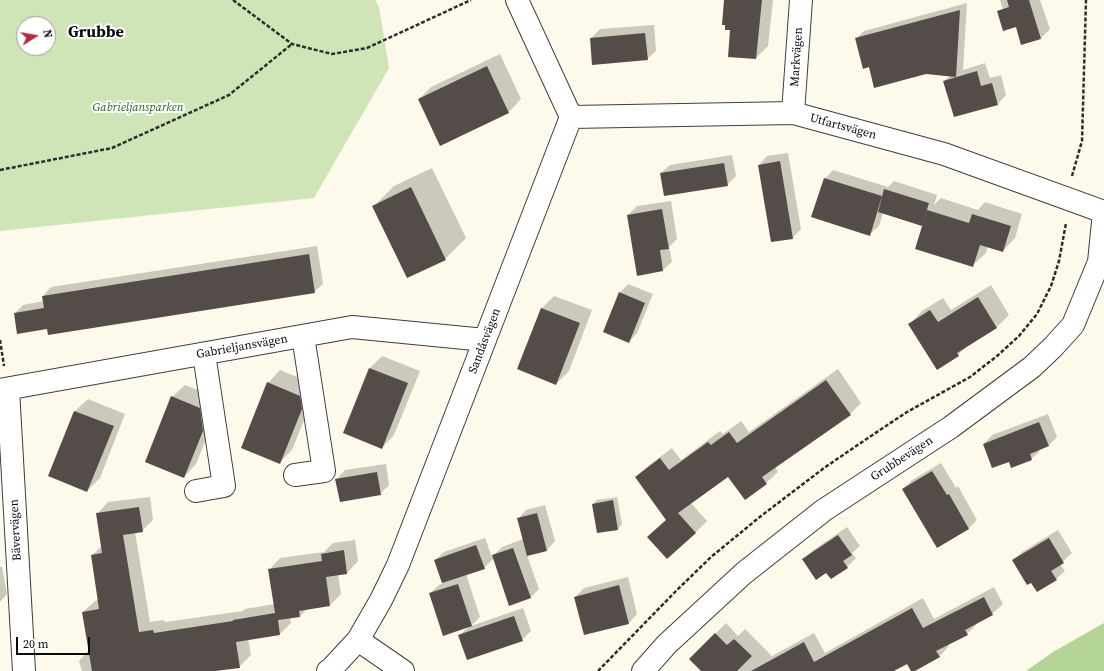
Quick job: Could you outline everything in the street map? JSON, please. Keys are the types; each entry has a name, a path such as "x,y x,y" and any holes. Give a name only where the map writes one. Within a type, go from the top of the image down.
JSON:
{"street":[{"path":"517,0 571,117"},
{"name":"Markvägen","path":"793,113 801,0"},
{"name":"Utfartsvägen","path":"571,117 793,113 944,154 1104,212"},
{"name":"Sandåsvägen","path":"328,671 358,640 381,600 398,565 571,117"},
{"name":"Grubbevägen","path":"643,671 667,644 744,573 824,510 951,427 1032,367 1043,357 1073,325 1099,262 1104,212"},
{"name":"Gabrieljansvägen","path":"4,390 352,327 485,340"},
{"path":"295,475 324,471 303,336"},
{"path":"196,491 224,486 204,354"},
{"name":"Bävervägen","path":"4,390 24,671"},
{"path":"358,640 403,671"}],"path":[{"path":"233,0 292,44 332,54 367,48 471,0"},
{"path":"598,671 701,567 760,516 824,468 907,412 970,377 998,356 1019,336 1038,314 1051,286 1059,261 1068,198 1082,141 1086,0"},
{"path":"0,170 112,148 229,95 292,44"}],"green space":[{"name":"Gabrieljansparken","path":"0,0 375,0 379,7 389,68 314,198 0,231"},
{"path":"1104,623 1104,671 1026,671 1053,652"}],"building":[{"path":"724,0 762,0 756,59 728,57 730,30 725,30 725,25 722,25"},
{"path":"1007,0 1029,0 1041,39 1021,45 1016,27 1003,31 997,11 1009,7"},
{"path":"960,10 956,77 926,74 874,88 869,67 863,69 855,38"},
{"path":"645,33 648,60 592,65 590,38"},
{"path":"487,66 509,113 440,146 418,99"},
{"path":"977,71 981,86 992,83 998,105 954,117 943,81"},
{"path":"780,161 793,239 771,242 758,165"},
{"path":"724,163 728,186 664,196 660,173"},
{"path":"824,178 882,196 870,236 811,217"},
{"path":"411,187 446,260 407,278 372,206"},
{"path":"884,189 929,203 922,226 878,212"},
{"path":"662,209 669,249 660,250 663,271 637,276 627,215"},
{"path":"927,210 969,223 972,214 1011,226 1003,252 980,245 973,267 915,249"},
{"path":"309,254 315,293 48,335 47,329 17,334 14,313 44,308 42,296"},
{"path":"619,292 645,303 629,343 603,332"},
{"path":"978,297 997,328 957,353 959,356 937,370 908,324 930,310 938,322"},
{"path":"541,308 580,323 556,385 517,369"},
{"path":"369,368 408,383 382,449 343,433"},
{"path":"826,380 851,415 762,477 767,484 745,500 728,477 678,513 696,533 667,559 647,537 666,520 635,477 660,458 669,470 708,442 711,445 729,432 737,443"},
{"path":"267,382 300,396 302,409 280,464 241,448"},
{"path":"171,396 200,408 203,431 184,478 145,462"},
{"path":"74,411 114,426 87,492 48,476"},
{"path":"1039,422 1049,446 1030,454 1032,460 1011,468 1009,462 992,468 983,444"},
{"path":"932,471 947,495 949,494 969,529 937,548 902,489"},
{"path":"377,472 381,495 340,502 335,479"},
{"path":"613,500 618,530 597,533 592,504"},
{"path":"139,507 143,532 123,535 139,632 153,630 154,633 275,613 268,569 322,561 321,554 344,550 347,574 326,577 330,606 299,611 300,617 278,620 280,635 236,642 240,668 215,671 92,671 82,612 99,609 91,555 102,553 96,513"},
{"path":"537,513 547,551 527,556 517,518"},
{"path":"838,535 852,555 843,561 848,568 831,579 826,573 816,580 802,559"},
{"path":"1049,538 1064,563 1051,571 1057,580 1037,592 1031,583 1027,585 1012,560"},
{"path":"476,545 485,569 442,583 434,560"},
{"path":"513,548 531,598 509,606 492,555"},
{"path":"458,584 472,626 443,636 429,593"},
{"path":"619,585 629,624 584,635 574,597"},
{"path":"984,597 993,615 965,630 968,635 936,651 940,657 915,671 911,671 907,664 894,671 751,671 804,642 814,662 912,608 923,628"},
{"path":"514,616 523,641 467,660 458,635"},
{"path":"715,633 727,645 734,639 752,656 737,671 701,671 689,659"}],"district":[{"name":"Grubbe","path":"96,33"}]}
